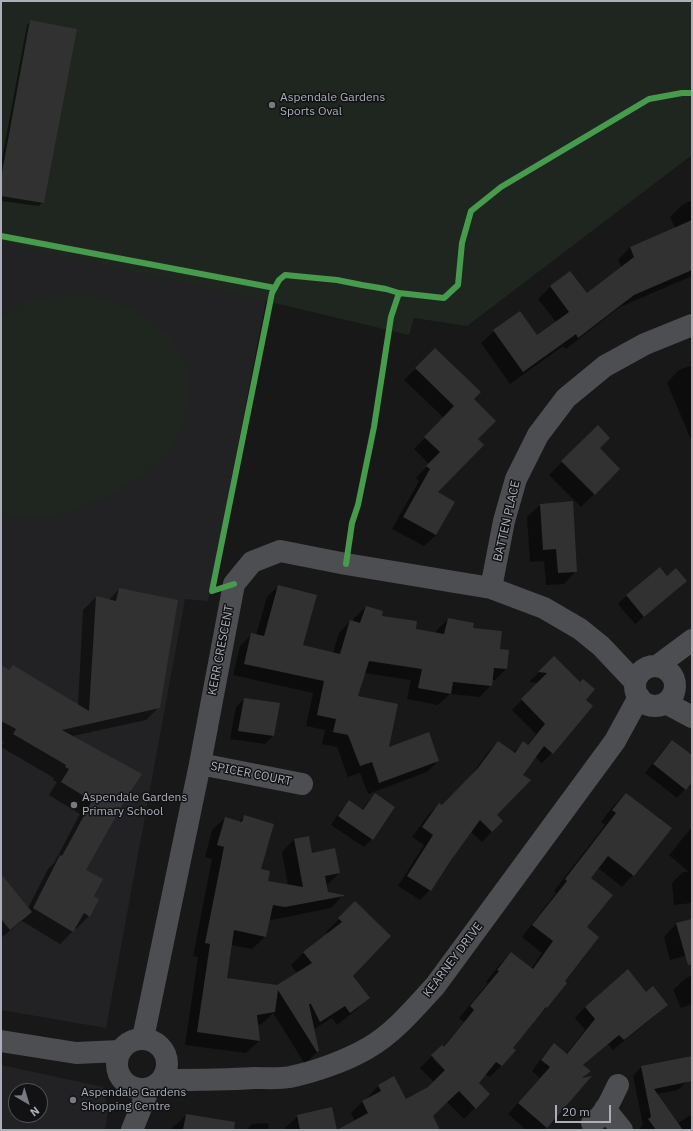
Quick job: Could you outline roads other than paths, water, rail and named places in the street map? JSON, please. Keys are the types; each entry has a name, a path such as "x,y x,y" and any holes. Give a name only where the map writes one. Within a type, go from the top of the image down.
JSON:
{"street":[{"name":"BATTEN PLACE","path":"491,588 504,521 516,478 538,435 566,398 605,366 646,344 692,325"},
{"name":"KERR CRESCENT","path":"150,1041 154,989 200,764 234,584 252,562 280,551 346,564 491,588 544,608 580,629 655,686 692,709"},
{"name":"KEARNEY DRIVE","path":"1,1041 76,1053 141,1073 224,1080 289,1077 317,1070 368,1048 392,1030 435,986 655,686 692,640"},
{"name":"KEARNEY DRIVE","path":"655,686 692,647"},
{"path":"655,686 692,716"},
{"name":"SPICER COURT","path":"200,764 302,784"},
{"path":"130,1130 141,1073 130,1042 150,1041 163,1049 167,1057 141,1073"},
{"path":"618,1085 613,1095 598,1116 622,1130"}],"place":[{"name":"Aspendale Gardens Sports Oval","path":"272,105"},
{"name":"Aspendale Gardens Primary School","path":"74,805"},
{"name":"Aspendale Gardens Shopping Centre","path":"73,1100"}]}
